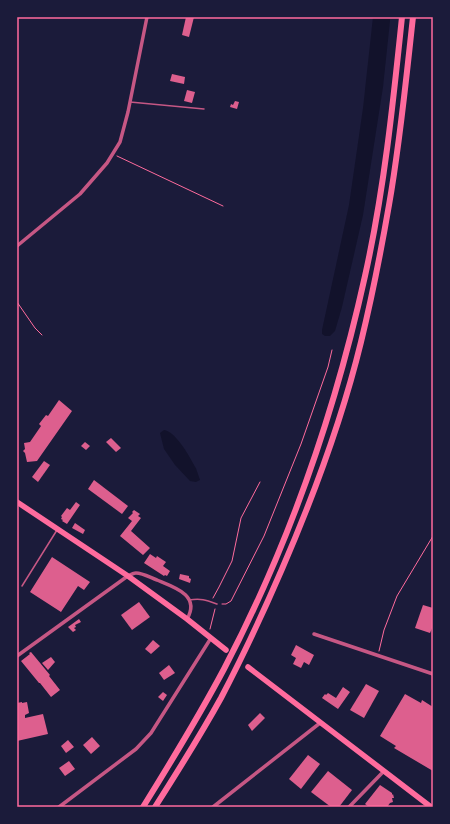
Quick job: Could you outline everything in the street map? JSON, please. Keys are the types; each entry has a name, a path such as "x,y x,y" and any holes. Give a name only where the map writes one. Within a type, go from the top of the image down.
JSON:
{"highway":[{"path":"143,807 190,730 225,667 262,592 314,461 333,402 366,274 383,177 402,17"},
{"path":"155,807 202,731 246,648 307,509 330,448 361,342 377,269 400,131 413,17"}],"main road":[{"path":"17,502 128,576 226,650"},
{"path":"248,667 431,807"}],"street":[{"path":"17,246 80,194 107,163 120,142 130,102 147,17"},
{"path":"17,656 134,573 142,574 178,589 184,594 189,600 191,608 190,614 186,619"},
{"path":"314,634 433,674"},
{"path":"59,807 136,749 151,734 210,637"},
{"path":"213,807 320,723"},
{"path":"349,807 384,771"}],"lane":[{"path":"130,102 204,109"},
{"path":"22,586 58,529"},
{"path":"189,600 198,598 217,604"}],"path":[{"path":"113,154 223,206"},
{"path":"17,302 35,328 42,335"},
{"path":"210,637 217,604 226,604 231,601 264,536 302,444 328,367 332,350"},
{"path":"210,602 220,587 232,561 241,518 260,482"},
{"path":"378,656 384,630 397,596 433,536"}],"shaded area":[{"path":"373,17 390,17 383,87 363,215 342,307 335,331 330,336 325,336 322,334 322,330 349,205 363,108"},
{"path":"164,430 173,434 189,455 197,470 200,480 196,482 190,481 175,465 164,449 160,433"}],"building":[{"path":"186,17 194,17 189,37 182,35"},
{"path":"172,74 185,77 184,84 170,81"},
{"path":"187,90 195,92 192,103 184,101"},
{"path":"235,101 239,102 237,109 230,107"},
{"path":"59,400 72,411 37,461 27,462 23,451 25,449 24,443 30,442 41,426 39,424 46,415 48,416"},
{"path":"111,438 121,448 116,452 106,442"},
{"path":"85,442 90,446 86,450 81,446"},
{"path":"44,461 50,465 38,482 32,477"},
{"path":"94,480 128,506 122,514 88,489"},
{"path":"76,502 80,505 67,524 62,521 61,516 67,508 70,510"},
{"path":"134,510 140,514 138,516 141,518 131,531 150,548 143,555 120,536 132,521 128,518"},
{"path":"75,523 85,530 83,534 72,528"},
{"path":"150,554 156,558 157,556 166,562 163,566 170,571 167,576 164,576 144,563"},
{"path":"52,557 90,582 84,590 78,586 61,612 30,592"},
{"path":"180,574 189,576 191,579 190,583 179,579"},
{"path":"139,602 150,617 132,630 121,615"},
{"path":"423,605 433,608 433,626 430,633 415,628"},
{"path":"79,619 81,622 75,625 76,627 74,628 76,630 73,632 68,627"},
{"path":"153,640 160,646 151,654 145,649"},
{"path":"296,645 314,655 309,665 304,662 301,668 293,664 296,658 291,655"},
{"path":"31,652 60,690 51,697 21,661"},
{"path":"51,657 55,662 48,670 42,663"},
{"path":"169,665 175,673 164,680 159,673"},
{"path":"366,684 379,691 364,718 350,710"},
{"path":"343,687 350,692 338,709 322,698 328,693 336,698"},
{"path":"163,692 167,695 163,701 158,697"},
{"path":"405,694 421,703 422,700 433,707 433,771 394,748 396,746 380,736"},
{"path":"27,702 29,713 25,715 25,718 43,714 48,734 17,741 17,703"},
{"path":"260,713 265,718 252,731 248,725"},
{"path":"92,737 100,746 91,754 83,745"},
{"path":"68,740 74,747 66,753 61,746"},
{"path":"308,755 320,764 301,789 289,779"},
{"path":"69,761 75,769 65,776 59,768"},
{"path":"328,771 352,790 339,807 331,807 311,792"},
{"path":"380,785 392,793 392,795 393,794 393,802 387,807 369,807 365,804"}]}
